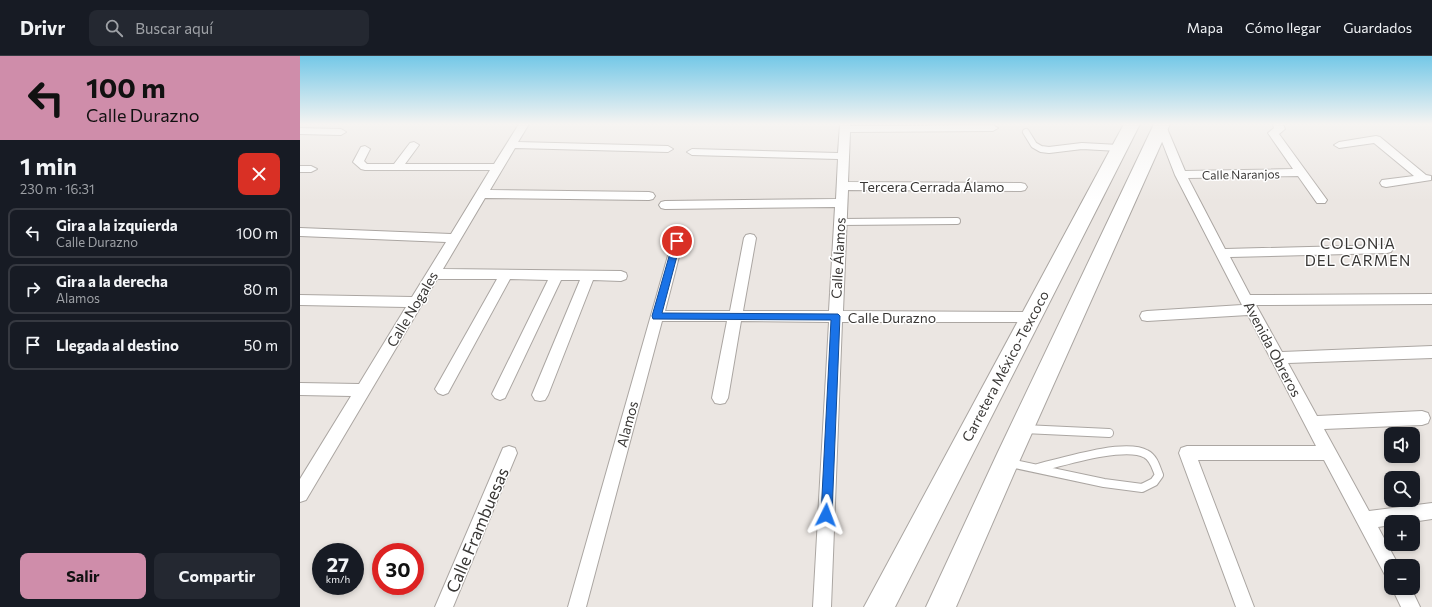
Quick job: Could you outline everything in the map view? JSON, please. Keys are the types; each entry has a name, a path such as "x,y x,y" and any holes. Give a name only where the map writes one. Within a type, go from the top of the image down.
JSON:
{"highway":[{"name":"Carretera México-Texcoco","path":"879,607 1118,150"},
{"path":"942,607 1006,462 1150,150"}],"street":[{"path":"364,150 358,162 365,167 498,167"},
{"path":"396,168 410,150"},
{"name":"Calle Nogales","path":"300,494 508,150"},
{"name":"Calle Álamos","path":"822,607 844,150"},
{"name":"Avenida Obreros","path":"1171,150 1181,175 1221,253 1330,453 1385,559"},
{"name":"Calle Naranjos","path":"1285,150 1321,200"},
{"path":"1390,150 1427,178"},
{"path":"692,152 844,156"},
{"name":"Calle Naranjos","path":"1181,175 1301,172"},
{"path":"1386,183 1427,178"},
{"name":"Tercera Cerrada Álamo","path":"842,186 1021,187"},
{"path":"482,194 649,196"},
{"path":"665,205 841,203"},
{"path":"300,232 455,238"},
{"path":"720,398 750,238"},
{"name":"Alamos","path":"577,607 677,241"},
{"path":"1221,253 1387,249"},
{"path":"433,274 621,276"},
{"path":"443,389 506,275"},
{"path":"500,394 556,276"},
{"path":"540,395 588,276"},
{"path":"1147,316 1250,305 1432,299"},
{"path":"300,300 416,302"},
{"name":"Calle Durazno","path":"657,316 1031,317"},
{"path":"1278,358 1432,352"},
{"path":"300,389 362,390"},
{"path":"1313,423 1422,418"},
{"name":"Calle Frambuesas","path":"444,607 509,453"},
{"path":"1245,607 1187,453 1330,453"},
{"path":"1364,520 1432,511"},
{"path":"1405,595 1412,607"}],"lane":[{"path":"840,222 957,221"},
{"path":"1022,429 1109,433"},
{"path":"1006,462 1104,483 1142,488 1154,482 1159,475 1153,461 1145,454 1133,451 1112,452 1038,468"}],"district":[{"name":"COLONIA DEL CARMEN","path":"1358,252"}],"route":[{"path":"677,241 657,316 835,316 826,515"}]}
